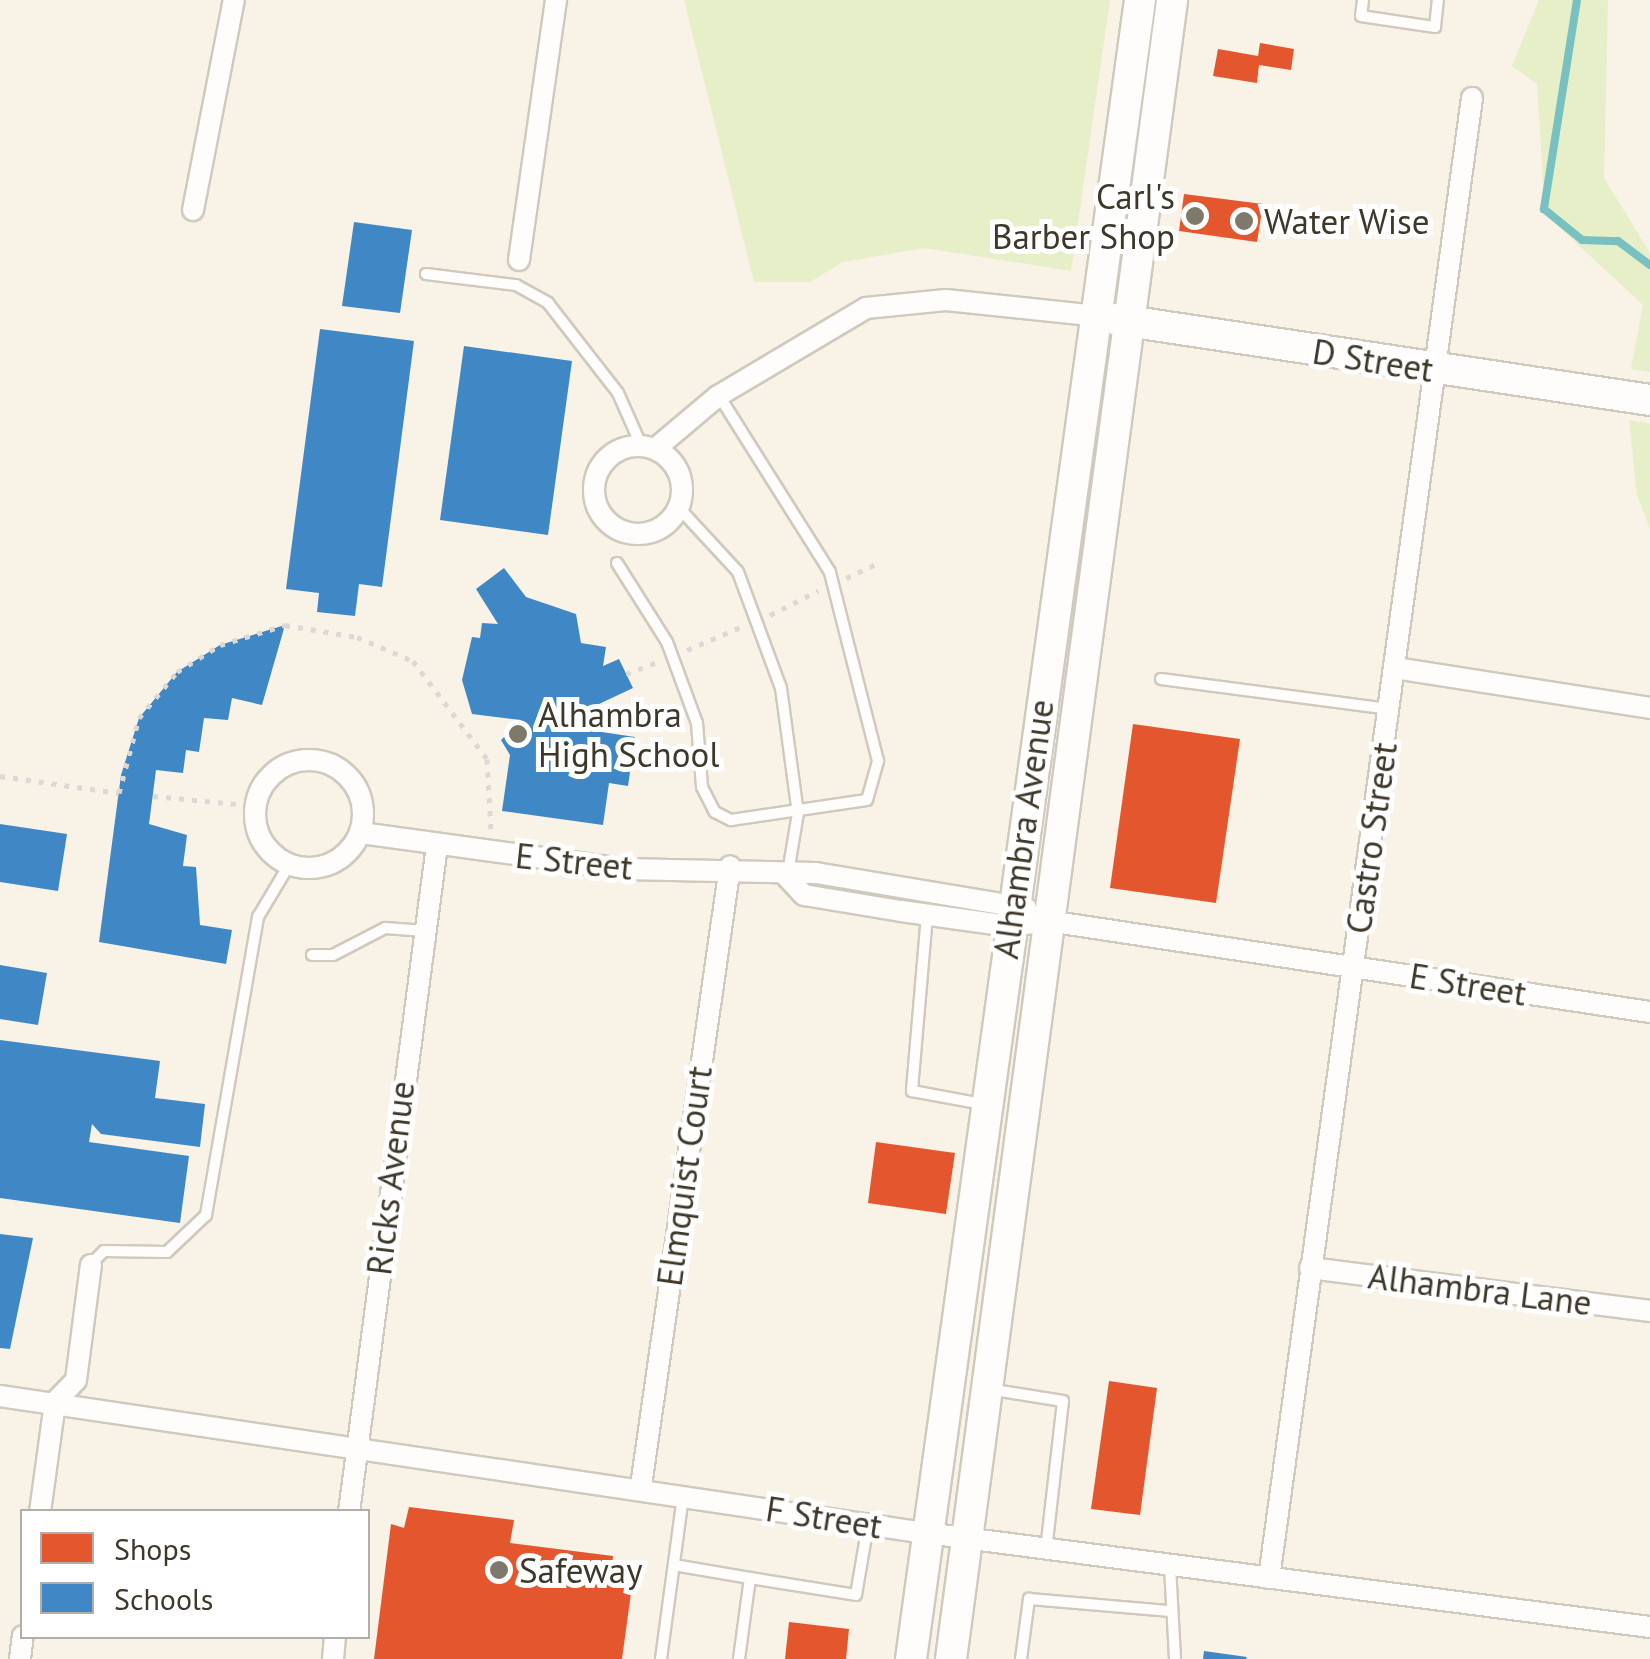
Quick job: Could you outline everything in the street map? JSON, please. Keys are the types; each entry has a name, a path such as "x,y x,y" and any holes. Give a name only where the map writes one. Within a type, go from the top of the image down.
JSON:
{"main road":[{"name":"Alhambra Avenue","path":"911,1659 1010,913 1140,0"},
{"name":"Alhambra Avenue","path":"951,1659 982,1388 1172,0"},
{"name":"D Street","path":"1097,316 1638,398"}],"street":[{"path":"193,210 234,0"},
{"path":"519,260 556,0"},
{"name":"Castro Street","path":"1269,1578 1472,98"},
{"path":"648,447 682,480 678,508 644,534 604,519 595,477 612,454 648,447 804,338 902,299 1097,316"},
{"path":"1395,668 1650,708"},
{"path":"318,760 356,785 361,833 333,863 288,864 264,844 256,806 277,770 318,760"},
{"name":"E Street","path":"361,833 623,870 730,866 787,877 930,889 1048,921 1650,1012"},
{"name":"Ricks Avenue","path":"349,1509 437,845"},
{"name":"Elmquist Court","path":"641,1486 730,866"},
{"name":"E Street","path":"787,877 804,895 927,914 1010,913"},
{"path":"927,914 930,889"},
{"path":"40,1509 55,1402 76,1380 91,1265"},
{"name":"Alhambra Lane","path":"1310,1268 1650,1311"},
{"name":"F Street","path":"0,1396 356,1450 641,1486 1046,1550 1650,1628"}],"lane":[{"path":"1364,0 1361,16 1434,27 1438,0"},
{"path":"516,285 519,260"},
{"path":"426,274 516,285 570,330 626,405 648,447"},
{"path":"617,563 667,642 697,723 702,787 714,812 731,820 867,800 878,761 830,572 718,396"},
{"path":"678,508 738,572 781,688 798,813 787,877"},
{"path":"1161,679 1389,710"},
{"path":"91,1265 104,1251 167,1252 206,1215 258,917 288,864"},
{"path":"927,914 912,1091 986,1105"},
{"path":"312,955 333,955 385,928 426,931"},
{"path":"982,1388 1063,1401 1046,1550"},
{"path":"661,1659 683,1494"},
{"path":"674,1565 856,1595 868,1524"},
{"path":"1170,1566 1168,1610 1175,1659"},
{"path":"739,1659 750,1578"},
{"path":"1021,1659 1029,1599 1168,1610"}],"path":[{"path":"0,776 120,793 139,718 177,672 220,645 286,625 326,630 403,653 452,702 487,760 485,852"},
{"path":"152,796 256,806"}],"green space":[{"path":"684,0 1110,0 1071,271 925,248 843,262 810,282 754,282"},
{"path":"1539,0 1608,0 1604,178 1650,253 1650,372 1631,369 1643,305 1545,214 1537,84 1512,66"},
{"path":"1629,420 1650,424 1650,529 1637,495"}],"building: Shops":[{"path":"1260,43 1294,49 1291,70 1259,65 1257,83 1213,76 1218,49 1258,56"},
{"path":"1184,194 1263,204 1257,242 1179,231"},
{"path":"1133,724 1240,739 1216,903 1110,888"},
{"path":"876,1142 955,1153 946,1214 868,1203"},
{"path":"1109,1381 1157,1388 1140,1515 1091,1509"},
{"name":"Safeway","path":"409,1507 514,1520 510,1543 613,1556 611,1583 632,1586 622,1659 374,1659 391,1524 404,1528"},
{"path":"789,1622 849,1629 846,1659 785,1659"}],"building: Schools":[{"path":"354,222 412,230 400,313 342,306"},
{"path":"320,329 414,341 382,587 359,584 355,616 317,612 319,593 286,589"},
{"path":"464,346 572,361 548,535 440,520"},
{"path":"504,568 526,597 576,614 581,643 606,647 603,666 619,659 633,688 599,704 595,731 635,737 628,786 609,783 603,825 502,811 510,755 501,740 521,720 472,714 462,680 472,637 480,638 482,623 498,624 476,589"},
{"path":"285,625 262,705 232,698 228,720 204,718 199,752 186,750 183,773 156,770 149,824 187,835 183,866 196,867 200,925 232,930 226,964 99,942 121,775 139,718 177,672 220,645"},
{"path":"0,824 67,834 58,891 0,882"},
{"path":"0,965 47,973 38,1025 0,1019"},
{"path":"0,1040 160,1061 155,1098 205,1104 200,1147 101,1134 92,1124 89,1142 189,1156 180,1223 0,1198"},
{"path":"0,1234 33,1238 10,1349 0,1348"},
{"path":"1204,1651 1247,1657 1203,1659"}],"waterway":[{"path":"1577,0 1544,209 1582,240 1618,241 1650,265"}],"place":[{"name":"Carl's Barber Shop","path":"1195,216"},
{"name":"Water Wise","path":"1244,221"},
{"name":"Alhambra High School","path":"518,734"},
{"name":"Safeway","path":"499,1570"}]}
